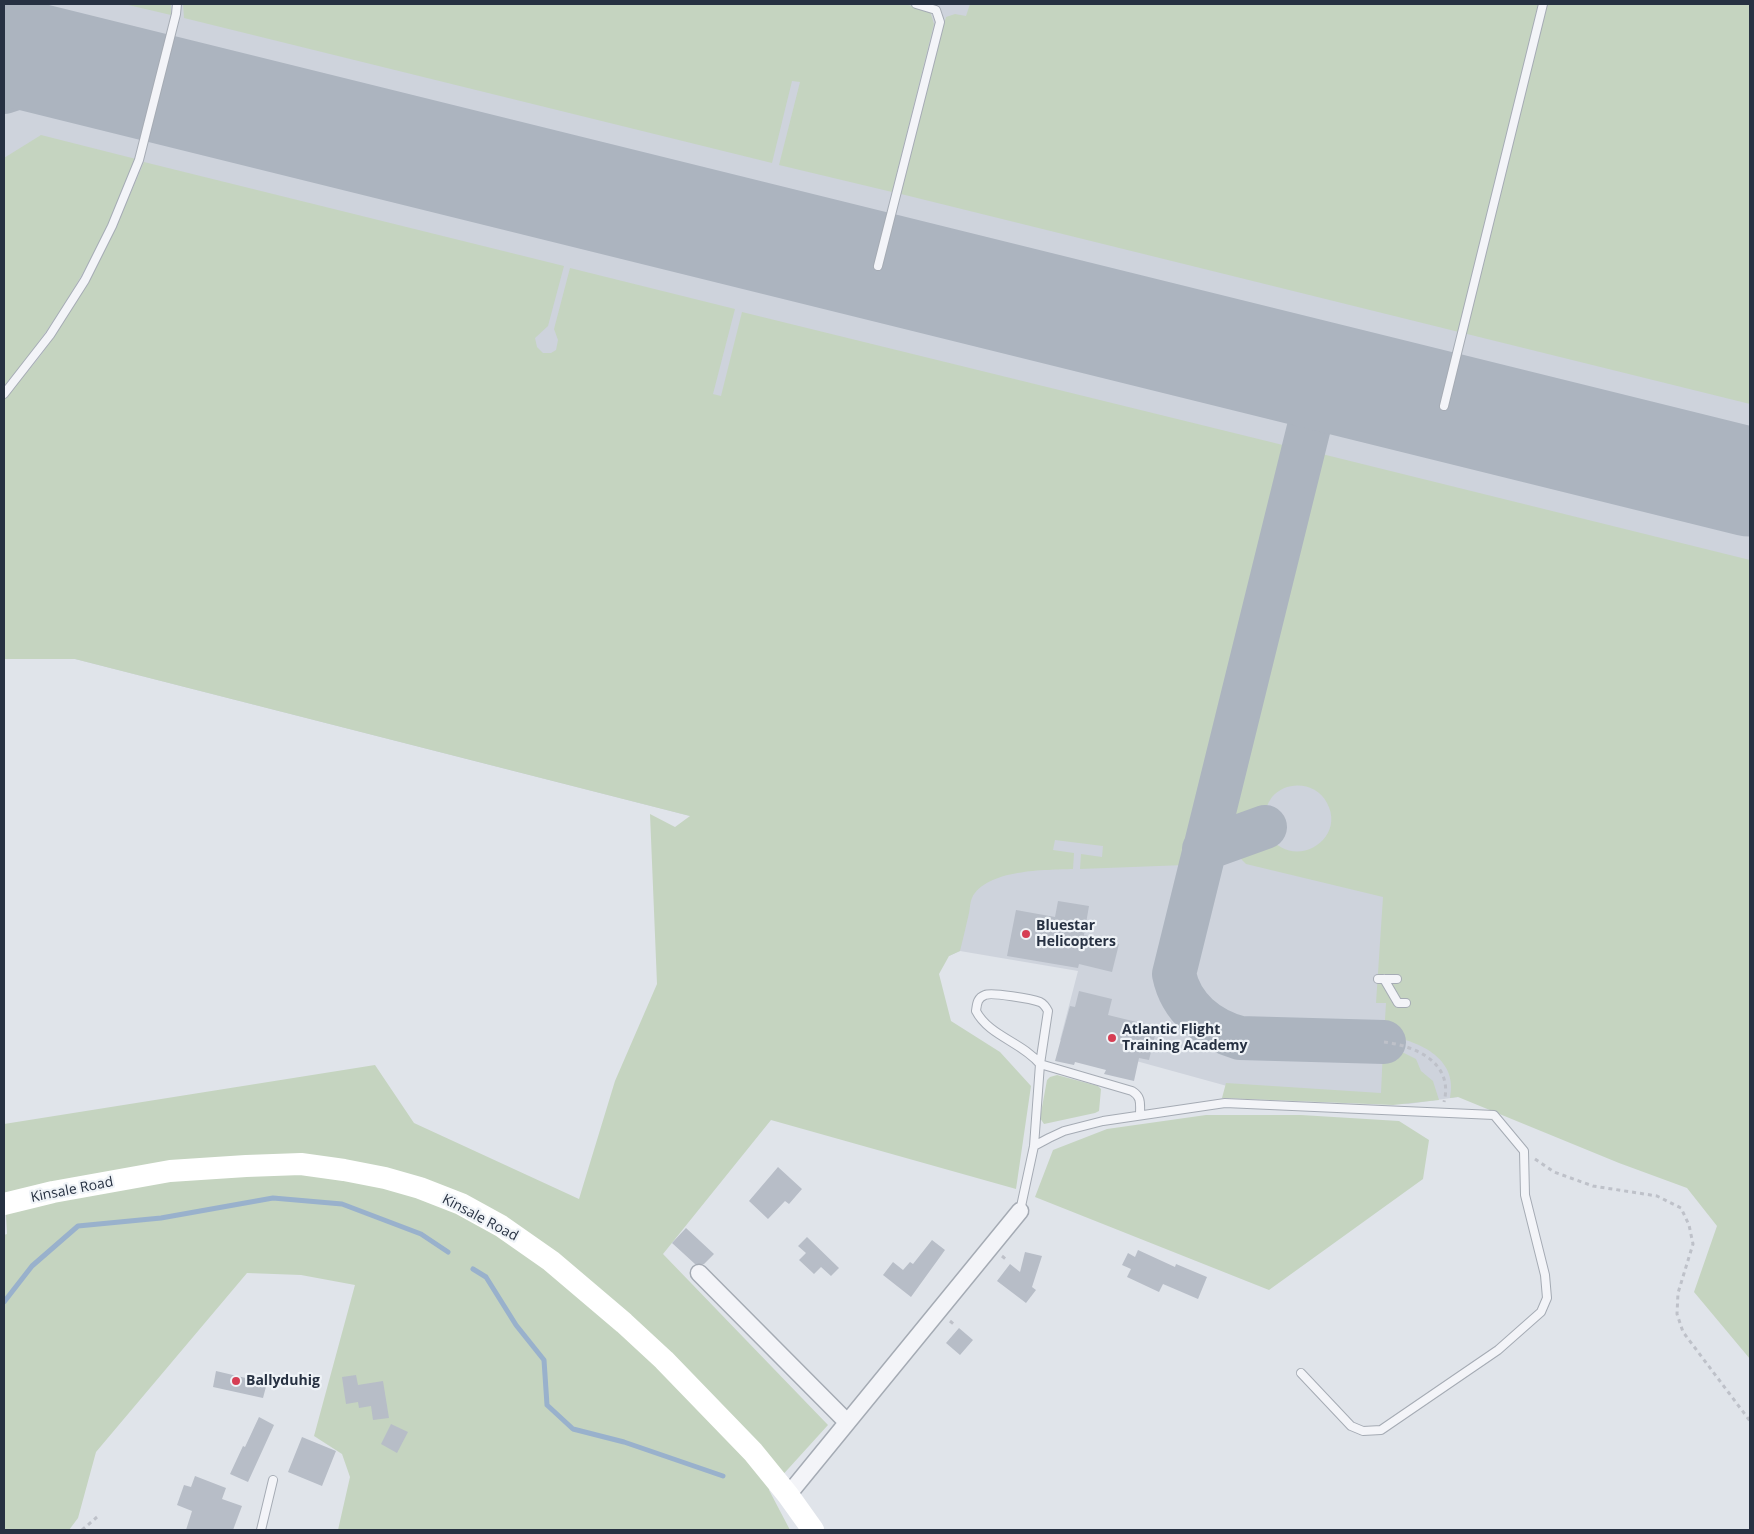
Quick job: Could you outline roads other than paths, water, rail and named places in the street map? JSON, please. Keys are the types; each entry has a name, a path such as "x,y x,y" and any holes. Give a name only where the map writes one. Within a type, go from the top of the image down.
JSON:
{"main road":[{"name":"Kinsale Road","path":"4,1204 53,1192 170,1171 301,1164 360,1173 420,1188 461,1204 501,1226 558,1267 664,1360 753,1452 788,1495 813,1530"}],"street":[{"path":"788,1495 1020,1210"},
{"path":"699,1273 847,1422"}],"lane":[{"path":"4,394 50,335 85,280 112,226 139,160 174,23 177,4"},
{"path":"878,266 940,22 936,10 916,4"},
{"path":"1444,406 1543,4"},
{"path":"1397,979 1381,979 1398,1004 1406,1003"},
{"path":"1020,1210 1034,1146 1040,1064 1048,1011 1046,1006 1038,1002 989,993 981,997 977,1002 976,1011 988,1027 1031,1054 1040,1064 1138,1094 1141,1100 1140,1115"},
{"path":"1034,1146 1064,1131 1103,1120 1225,1103 1494,1115 1524,1151 1525,1195 1545,1275 1547,1298 1541,1312 1498,1350 1381,1430 1364,1431 1351,1426 1300,1373"},
{"path":"260,1530 273,1480"}],"waterway":[{"path":"4,1302 32,1266 78,1226 161,1218 273,1198 342,1204 421,1234 448,1252"},
{"path":"473,1269 486,1277 516,1325 544,1360 547,1405 573,1429 624,1442 723,1476"}],"place":[{"name":"Bluestar Helicopters","path":"1026,934"},
{"name":"Atlantic Flight Training Academy","path":"1112,1038"},
{"name":"Ballyduhig","path":"236,1381"}]}
